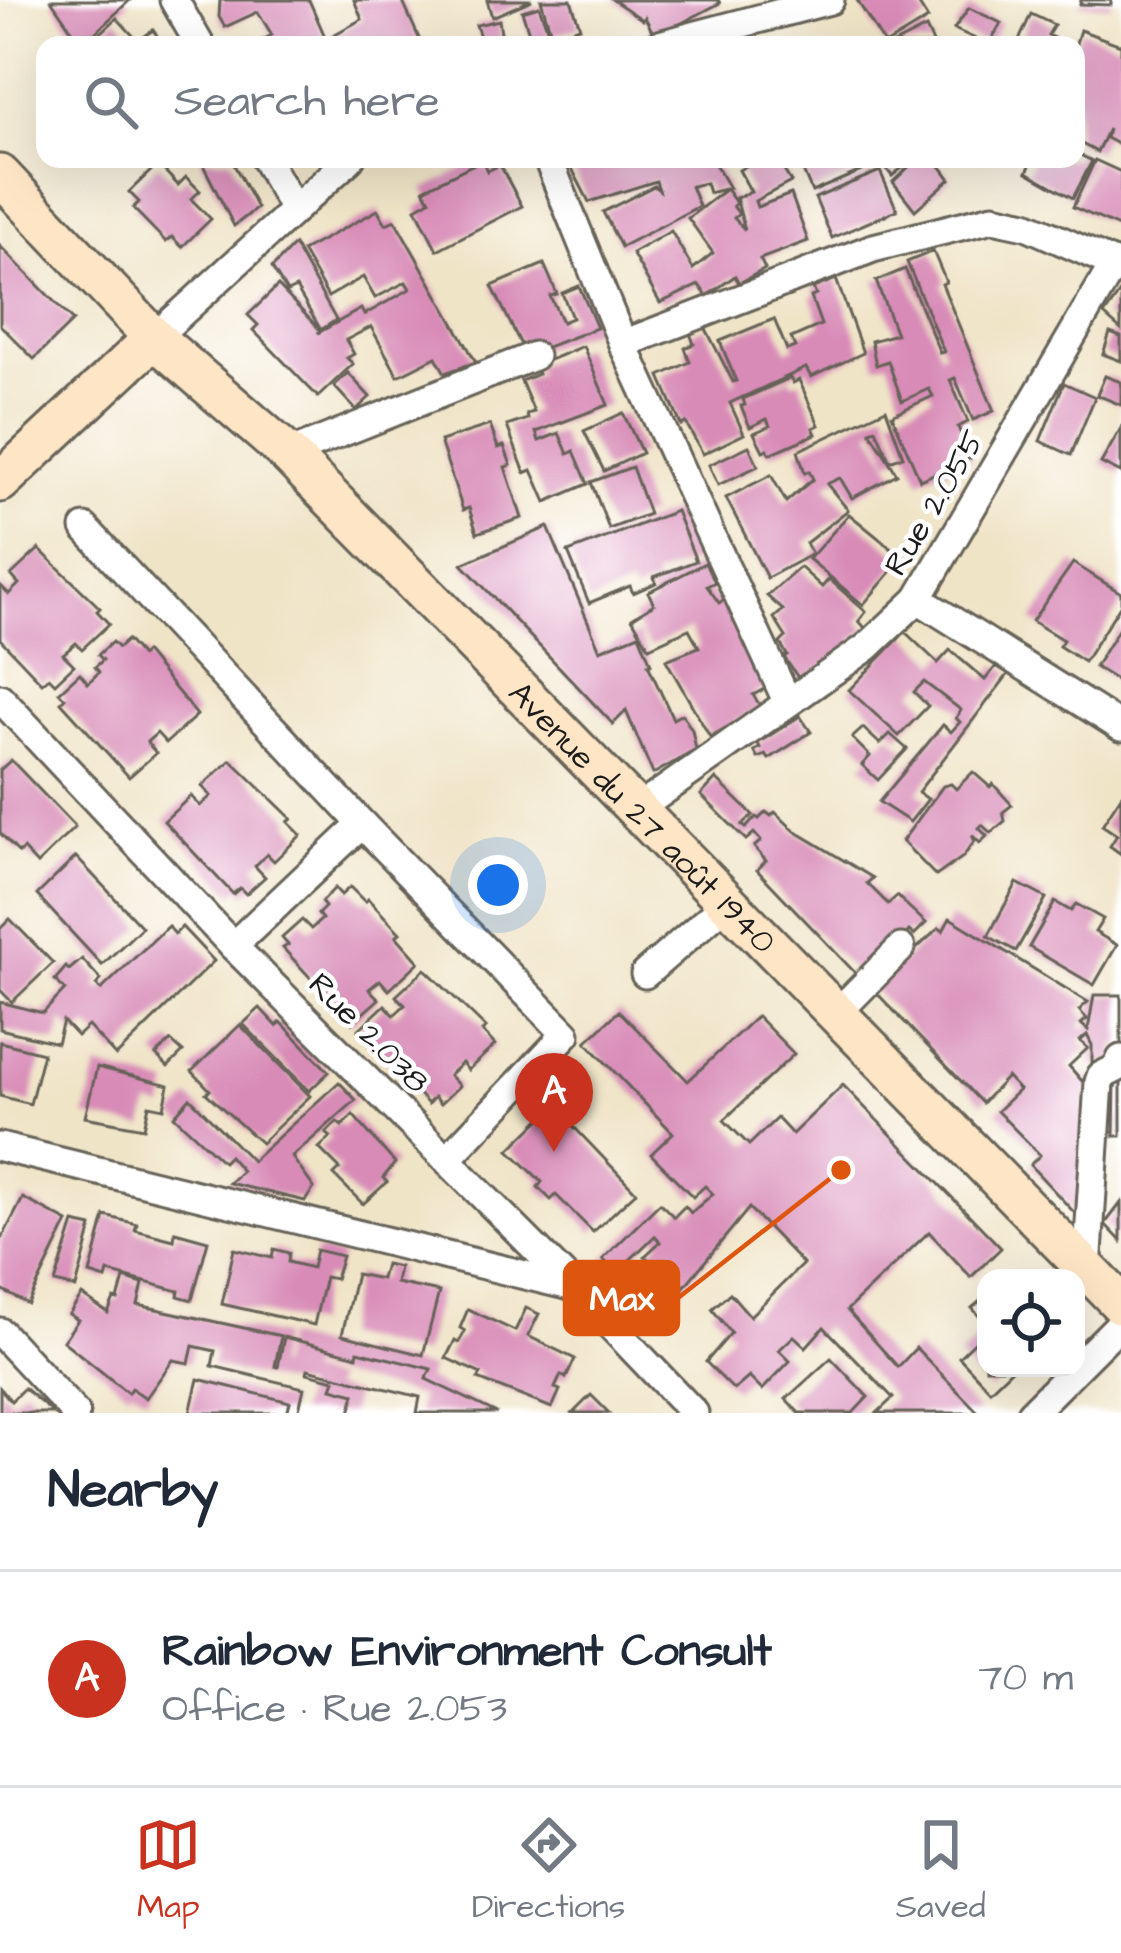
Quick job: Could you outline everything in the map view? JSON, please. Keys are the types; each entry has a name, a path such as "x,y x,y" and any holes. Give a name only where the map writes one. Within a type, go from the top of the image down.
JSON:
{"main road":[{"name":"Avenue du 27 août 1940","path":"0,175 154,338 289,454 1121,1304"},
{"path":"0,482 154,338"}],"street":[{"path":"174,0 195,36"},
{"path":"684,36 772,6 830,0"},
{"path":"270,168 294,209"},
{"path":"154,338 340,168"},
{"path":"552,168 623,344 787,701"},
{"path":"623,344 873,248 993,218 1026,225 1118,265"},
{"name":"Rue 2.055","path":"638,809 867,646 918,599 1118,265"},
{"path":"289,454 534,356"},
{"path":"86,528 566,1034 447,1159"},
{"path":"918,599 1121,727"},
{"name":"Rue 2.038","path":"0,698 233,946 694,1413"},
{"path":"233,946 362,824"},
{"path":"645,974 730,901"},
{"path":"837,1013 901,948"},
{"path":"1088,1270 1099,1082 1121,1059"},
{"path":"0,1147 574,1287"},
{"path":"1031,1413 1121,1323"},
{"path":"0,1332 75,1413"}],"building":[{"path":"51,0 130,0 92,36 76,36"},
{"path":"220,0 309,0 325,36 270,36 258,12 225,27 219,17"},
{"path":"354,0 402,0 418,36 331,36 362,19"},
{"path":"487,0 532,0 492,17"},
{"path":"541,0 571,0 580,27 552,36"},
{"path":"613,0 720,3 657,36 645,17"},
{"path":"857,0 916,0 928,19 900,36 879,36"},
{"path":"1081,0 1111,0 1111,5 1080,4"},
{"path":"539,6 551,36 530,36 522,11"},
{"path":"969,8 1001,23 994,36 969,36 954,29"},
{"path":"1031,14 1054,25 1050,36 1021,36"},
{"path":"117,18 133,36 98,36"},
{"path":"499,20 502,36 480,36 476,25"},
{"path":"1080,30 1121,45 1121,146 1106,138 1108,129 1097,152 1085,146 1085,36 1078,36"},
{"path":"1085,158 1092,161 1073,198 1027,172 1029,168 1085,168"},
{"path":"1095,160 1121,172 1121,228 1073,207"},
{"path":"154,168 162,168 178,185 186,177 200,191 191,199 211,219 182,247 172,237 166,242 133,208 139,202 129,192"},
{"path":"205,168 236,168 257,208 234,226"},
{"path":"466,168 502,168 522,206 437,250 416,208 430,200 424,189"},
{"path":"572,168 717,168 729,188 709,193 706,183 691,186 699,206 621,247 603,212 654,186 659,190 656,181 589,202"},
{"path":"782,168 791,182 755,201 757,207 791,194 808,241 760,259 765,269 739,283 735,276 707,296 699,285 660,303 632,253 671,231 693,269 713,253 688,218 726,189 736,203 733,206 739,214 734,218 745,230 736,198 751,192 739,170"},
{"path":"802,168 868,168 812,192"},
{"path":"908,168 942,168 950,179 915,210 893,182"},
{"path":"880,171 897,210 832,238 815,198"},
{"path":"378,210 386,224 395,220 476,362 445,373 436,357 398,376 371,327 346,340 354,354 347,358 353,364 318,397 253,330 258,325 248,315 278,286 318,333 361,309 364,315 410,289 406,282 375,298 363,277 328,297 302,251"},
{"path":"294,245 336,320 321,330 296,288 287,292 272,268"},
{"path":"0,246 73,321 34,359 0,325"},
{"path":"933,251 994,411 973,420 955,378 950,380 968,422 958,427 971,458 920,480 892,415 933,396 929,389 902,401 888,361 876,365 871,341 896,334 876,281 905,269 940,353 944,352 907,262"},
{"path":"544,264 557,294 550,296 562,322 572,318 562,293 579,286 597,328 526,355 492,286"},
{"path":"836,279 863,353 811,377 806,368 730,403 744,434 703,454 686,423 681,425 660,376 690,362 685,348 694,344 690,333 705,327 736,381 720,341 774,319 787,350 795,347 791,338 821,325 811,297 816,295 813,288"},
{"path":"1121,291 1121,330 1104,315"},
{"path":"1110,333 1121,337 1121,361 1103,354"},
{"path":"583,346 608,405 536,432 539,441 559,433 568,454 574,451 588,484 546,502 532,470 525,473 507,426 534,412 521,381 538,374 535,366"},
{"path":"348,373 370,397 356,410 334,386"},
{"path":"1105,376 1121,382 1121,405 1097,395"},
{"path":"790,378 793,383 799,380 819,425 813,428 816,434 770,454 763,451 754,433 770,426 767,419 750,427 741,406 743,399"},
{"path":"1064,383 1095,397 1071,455 1040,441"},
{"path":"886,409 903,456 890,461 876,429 870,431 897,474 852,498 840,478 827,484 848,510 806,543 812,554 767,578 726,498 771,475 786,502 813,479 809,471 805,473 798,451"},
{"path":"623,413 642,453 604,471 584,431"},
{"path":"490,425 498,448 504,446 511,465 505,467 522,518 477,533 469,508 463,510 440,441"},
{"path":"1121,428 1121,473 1101,463"},
{"path":"749,446 758,466 718,485 709,465"},
{"path":"632,467 649,514 609,529 591,482"},
{"path":"676,511 696,561 654,577 656,583 633,593 630,586 589,603 568,552"},
{"path":"849,514 903,558 863,605 809,559"},
{"path":"548,527 600,650 639,634 673,719 682,714 692,730 696,750 653,774 626,711 613,724 462,564"},
{"path":"39,549 100,608 97,611 109,624 82,649 76,643 63,654 74,665 55,683 49,677 42,683 0,639 0,585 9,594 19,584 11,575"},
{"path":"705,563 715,582 707,586 719,603 725,599 768,687 753,695 761,707 710,737 666,660 699,647 689,629 649,647 632,618 654,604 648,592"},
{"path":"1073,563 1121,593 1121,604 1084,662 1059,646 1063,640 1032,621"},
{"path":"800,567 822,587 829,579 866,612 859,621 866,629 854,644 801,682 780,643 786,637 774,618 783,610 767,596"},
{"path":"1121,625 1121,683 1095,667"},
{"path":"905,632 938,663 950,650 985,680 997,665 1010,672 918,792 928,799 910,822 879,802 943,725 951,732 960,722 956,718 961,710 924,682 914,692 928,706 899,736 849,690"},
{"path":"127,640 141,656 145,652 197,715 166,743 157,733 147,742 156,753 129,777 61,702 65,698 59,692 80,673 88,683 99,672 95,667 103,660 98,655 112,642 118,648"},
{"path":"800,716 811,732 769,759 766,755 758,758 754,751 760,748 758,743"},
{"path":"863,728 880,744 890,734 907,749 878,780 862,765 870,756 852,738"},
{"path":"11,760 75,827 37,864 0,833 0,770"},
{"path":"231,760 292,819 288,822 301,835 274,861 267,854 255,866 265,877 246,894 240,888 233,894 164,821 191,796 200,806 211,796 202,786"},
{"path":"973,772 990,787 993,784 1012,805 1003,812 1005,821 991,833 982,825 979,828 987,836 980,843 972,835 975,841 963,857 936,876 902,841 943,786 951,784 956,789"},
{"path":"716,779 753,815 742,825 746,828 756,817 775,812 795,831 873,878 867,883 888,904 897,896 926,923 914,935 909,931 862,980 757,870 766,861 754,847 761,841 754,833 746,840 701,795"},
{"path":"1121,796 1121,854 1110,846 1117,835 1102,825"},
{"path":"76,857 142,927 102,965 37,895"},
{"path":"1017,883 1046,898 1016,951 988,936"},
{"path":"350,887 400,933 396,936 419,962 389,990 380,980 369,989 379,999 352,1023 283,948 288,945 282,938 302,920 311,929 322,919 318,914 325,907 321,902 335,888 341,895"},
{"path":"1055,902 1071,911 1076,904 1103,919 1095,932 1117,945 1094,985 1029,947"},
{"path":"950,918 1088,1002 1079,1010 1087,1019 1081,1024 1088,1030 1094,995 1121,995 1121,1045 1116,1045 1115,1065 1092,1066 1087,1035 1080,1041 1088,1048 1069,1066 1082,1081 1092,1072 1083,1222 1030,1165 1040,1155 997,1111 1019,1090 1007,1077 982,1103 873,989 939,928 943,931"},
{"path":"10,919 53,963 12,1002 0,990 0,929"},
{"path":"168,926 175,934 182,927 214,961 116,1056 88,1026 77,1036 63,1021 57,1043 0,1029 0,1002 43,1013 65,990 55,980 82,959 101,980 96,985 101,990"},
{"path":"425,969 486,1028 482,1031 495,1045 468,1070 462,1063 449,1075 459,1086 440,1104 434,1097 428,1104 358,1030 385,1005 394,1015 405,1005 396,996"},
{"path":"260,1008 277,1026 281,1022 329,1072 309,1091 243,1024"},
{"path":"619,1011 688,1081 757,1016 794,1054 724,1120 749,1145 777,1118 792,1134 843,1085 1001,1248 971,1277 929,1232 847,1310 898,1367 916,1348 979,1413 877,1413 893,1398 824,1327 806,1347 794,1336 779,1350 790,1361 762,1390 749,1377 734,1390 706,1362 731,1333 712,1309 730,1293 750,1316 803,1264 749,1208 679,1293 665,1289 656,1267 645,1256 660,1242 655,1236 616,1273 603,1259 660,1203 674,1217 685,1206 691,1213 713,1194 705,1186 693,1197 651,1154 673,1133 586,1042"},
{"path":"240,1025 310,1096 261,1143 206,1093 210,1090 192,1071"},
{"path":"171,1041 183,1052 168,1067 156,1055"},
{"path":"0,1042 43,1053 30,1104 0,1096"},
{"path":"97,1067 169,1085 164,1108 149,1105 144,1128 85,1117"},
{"path":"339,1082 356,1100 292,1157 314,1188 305,1201 229,1183 242,1171 229,1156 223,1162 174,1116 190,1098 252,1161"},
{"path":"1115,1083 1121,1083 1121,1136 1114,1136"},
{"path":"554,1106 636,1192 593,1232 556,1195 551,1200 538,1187 542,1182 509,1150"},
{"path":"353,1115 395,1163 383,1178 387,1182 363,1204 334,1175 340,1169 319,1148 331,1137 326,1133 337,1122 342,1126"},
{"path":"23,1198 68,1222 28,1304 0,1289 0,1242"},
{"path":"1121,1203 1121,1241 1105,1224"},
{"path":"105,1216 174,1240 175,1232 208,1241 192,1300 178,1296 179,1291 108,1272 106,1279 90,1274"},
{"path":"74,1223 92,1227 76,1288 55,1283"},
{"path":"234,1249 272,1258 274,1249 289,1253 288,1262 312,1268 316,1250 342,1256 335,1279 325,1277 314,1325 222,1304"},
{"path":"385,1264 399,1267 396,1283 439,1292 423,1355 342,1335 356,1274 381,1279"},
{"path":"124,1278 143,1284 138,1305 281,1336 275,1366 284,1337 357,1356 358,1351 431,1369 426,1379 497,1413 417,1413 420,1397 308,1369 307,1373 335,1380 332,1388 355,1394 350,1413 298,1413 304,1388 212,1366 215,1351 193,1346 189,1363 173,1360 146,1398 131,1388 128,1393 63,1341 78,1320 69,1314 82,1295 108,1313 114,1299 118,1300"},
{"path":"526,1308 539,1314 528,1336 575,1359 566,1378 561,1375 552,1408 478,1379 481,1374 446,1358 465,1331 460,1328 468,1309 515,1331"},
{"path":"977,1340 977,1376 959,1357"},
{"path":"831,1358 868,1397 853,1413 799,1413 786,1399"},
{"path":"978,1377 1004,1377 990,1390"},
{"path":"198,1379 290,1402 287,1413 190,1413"},
{"path":"0,1388 11,1401 24,1388 53,1413 0,1413"},
{"path":"591,1395 609,1413 573,1413"}],"place":[{"name":"Rainbow Environment Consult","path":"554,1152"},
{"name":"Max","path":"841,1170"}]}
